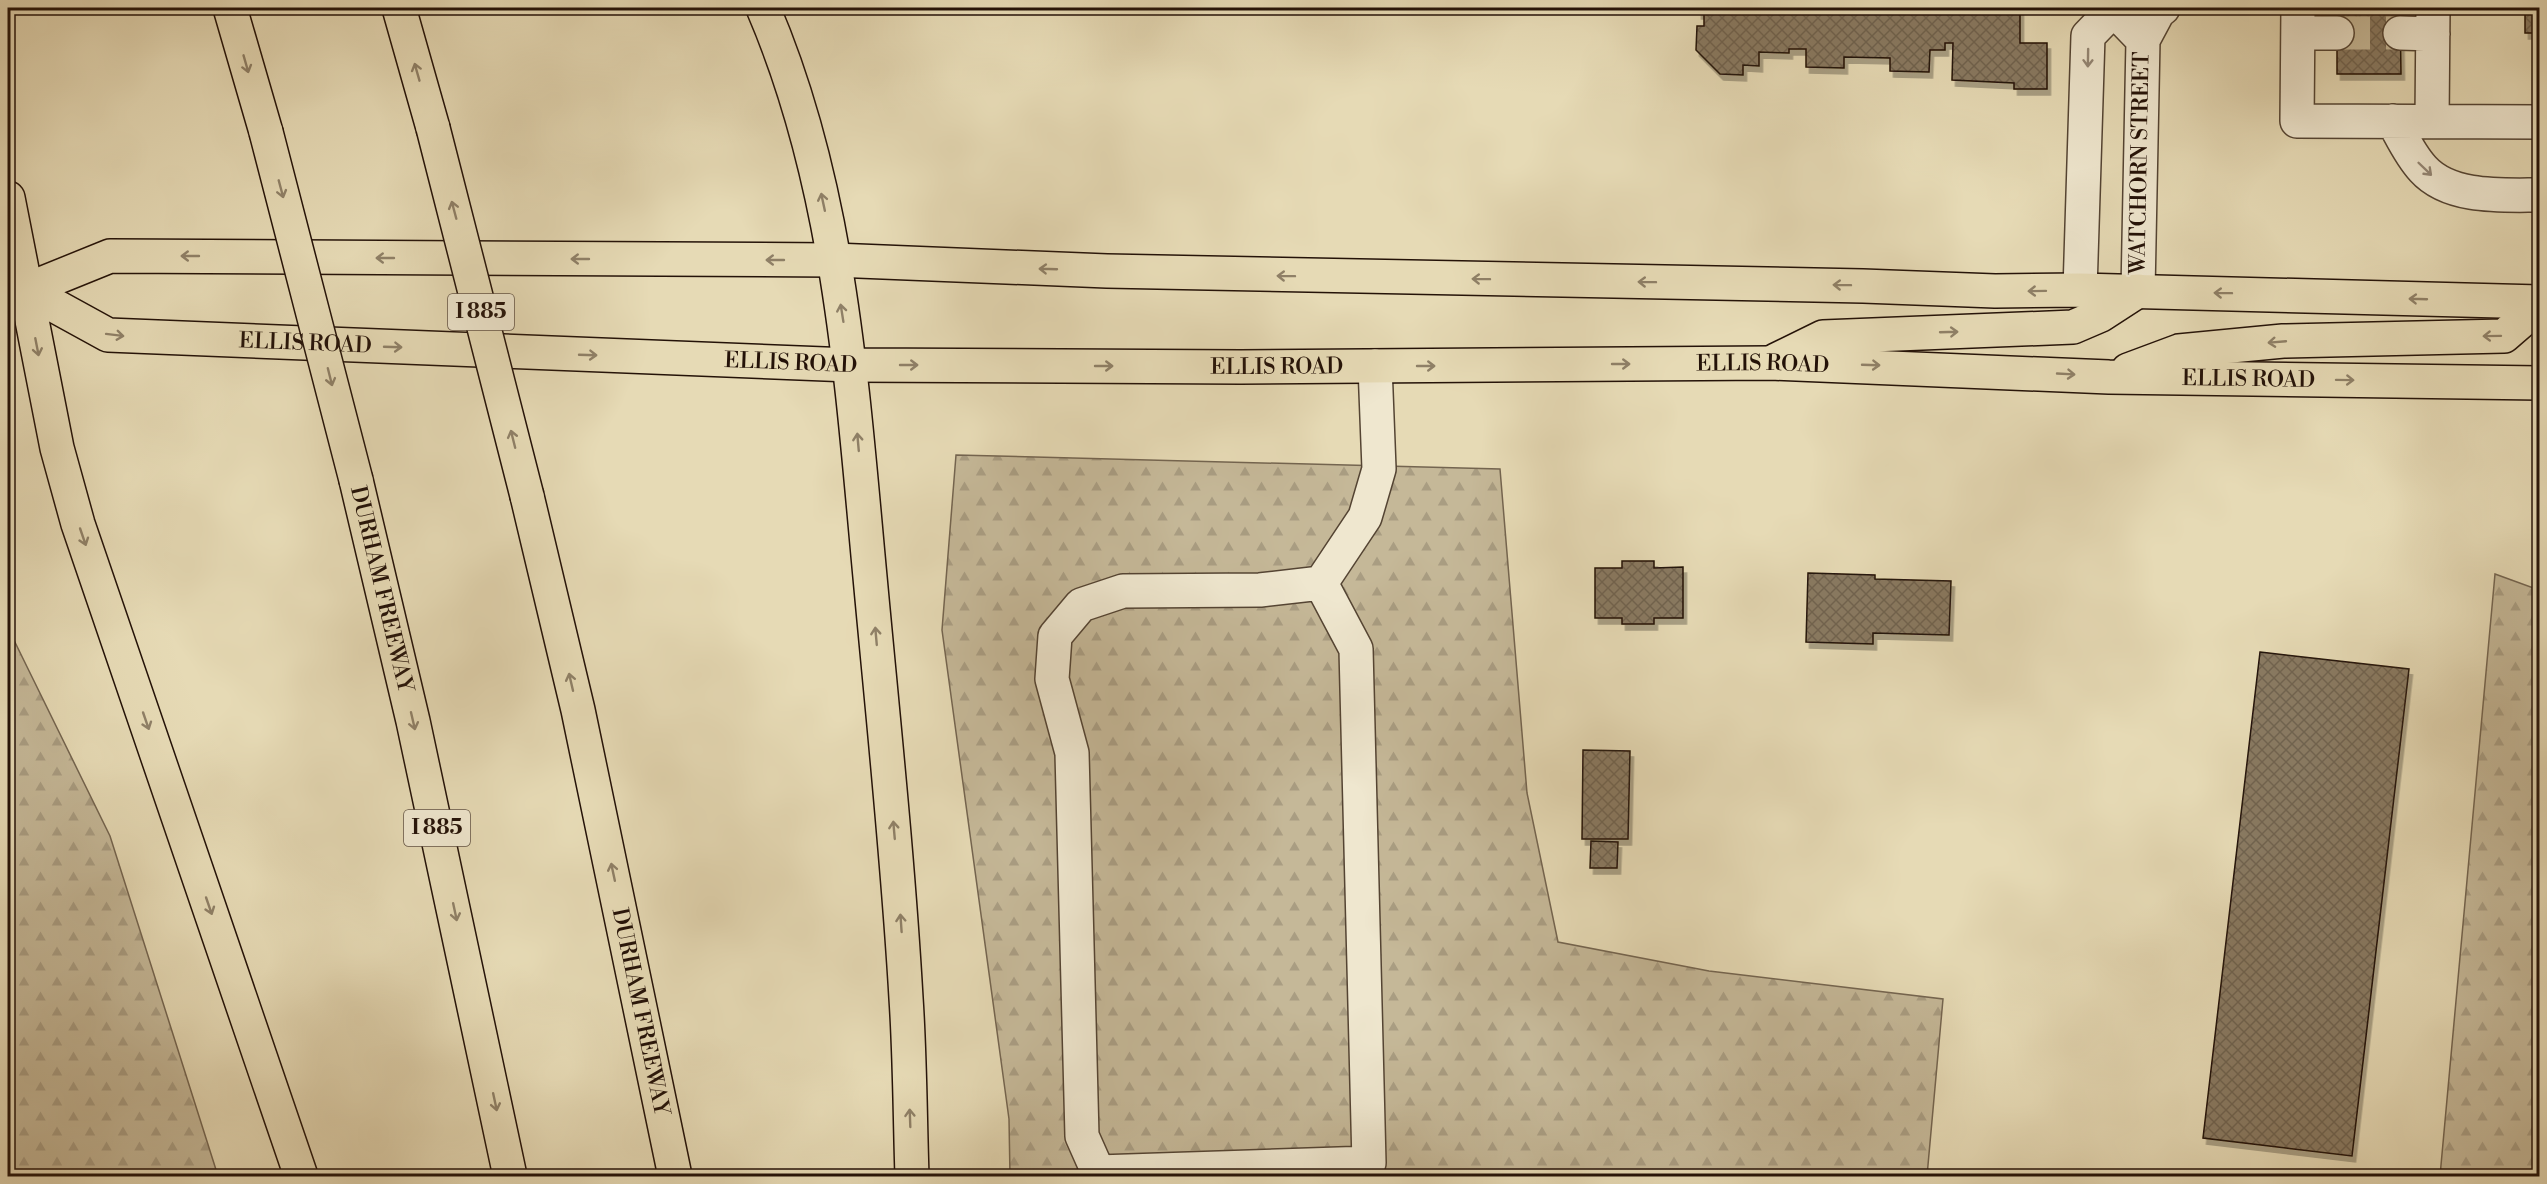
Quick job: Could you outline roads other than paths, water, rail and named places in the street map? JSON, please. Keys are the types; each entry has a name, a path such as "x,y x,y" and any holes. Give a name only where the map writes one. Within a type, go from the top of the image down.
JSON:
{"main road":[{"name":"DURHAM FREEWAY","path":"230,8 266,132 356,480 413,721 510,1176"},
{"name":"DURHAM FREEWAY","path":"399,8 433,128 527,496 585,745 675,1176"},
{"path":"763,8 796,94 815,160 834,260 850,365 899,888 907,1002 912,1176"},
{"path":"8,198 17,290 78,524 301,1176"},
{"path":"17,290 110,256 834,260 1189,273 1863,286 1995,291 2138,291 2540,304"},
{"name":"ELLIS ROAD","path":"17,290 108,335 850,365 1375,366 1771,363 2109,377 2540,383"},
{"path":"1771,363 1823,337 2073,327 2101,315 2138,291"},
{"path":"2109,377 2179,351 2283,341 2504,336 2540,304"}],"street":[{"path":"2143,40 2158,12 2163,8"},
{"name":"WATCHORN STREET","path":"2080,290 2088,36 2115,9 2143,40 2138,291"},
{"path":"2337,33 2298,20 2297,121 2540,122"},
{"path":"2400,33 2433,21 2432,122"},
{"path":"2393,121 2415,160 2437,180 2480,193 2540,195"},
{"path":"1321,583 1356,649 1371,1170 1098,1172 1082,1136 1072,753 1052,679 1055,636 1081,605 1123,591 1260,590 1321,583 1365,517 1379,469 1375,366"}],"tunnel":[{"path":"2337,33 2400,33"}]}
